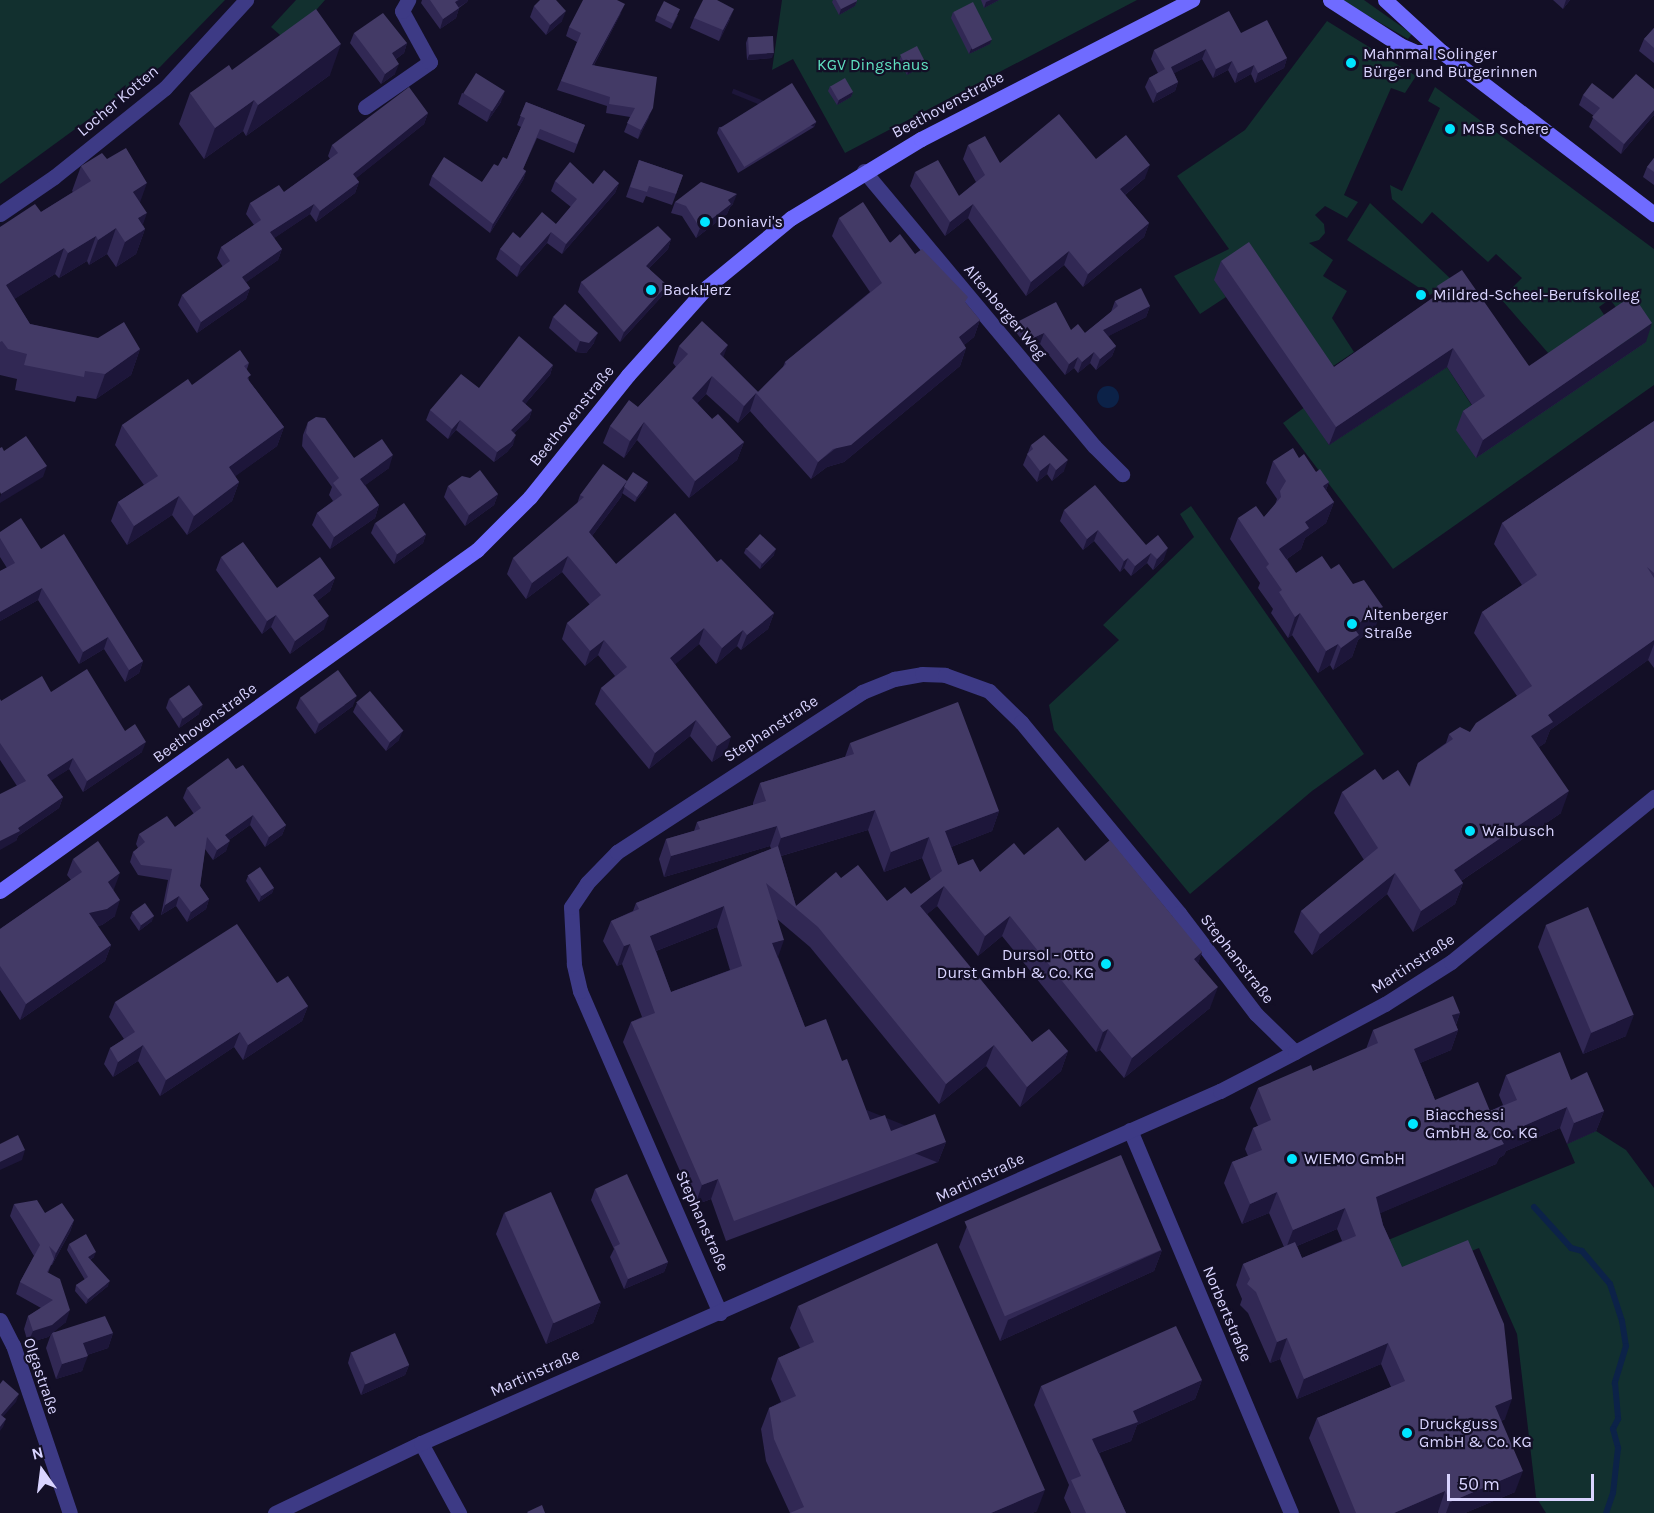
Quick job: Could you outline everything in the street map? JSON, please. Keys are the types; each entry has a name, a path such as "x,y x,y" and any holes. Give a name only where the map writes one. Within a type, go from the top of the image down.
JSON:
{"main road":[{"name":"Beethovenstraße","path":"0,891 477,550 530,497 628,375 707,287 791,218 864,171 1192,0"},
{"path":"1330,0 1400,45 1416,52 1442,52"},
{"path":"1385,0 1442,52 1654,214"}],"street":[{"name":"Locher Kotten","path":"0,214 54,177 165,88 246,0"},
{"path":"364,107 430,62 402,11 408,0"},
{"name":"Altenberger Weg","path":"864,171 1088,439 1122,474"},
{"name":"Stephanstraße","path":"720,1312 580,992 574,964 572,907 587,883 617,852 862,692 894,679 922,674 956,678 989,691 1021,722 1179,913 1256,1014 1295,1052"},
{"name":"Martinstraße","path":"275,1513 421,1443 1130,1130 1295,1052 1385,1004 1451,962 1654,797"},
{"name":"Norbertstraße","path":"1130,1130 1291,1513"},
{"name":"Olgastraße","path":"0,1320 13,1346 70,1513"},
{"path":"421,1443 459,1513"}],"green space":[{"path":"0,0 225,0 160,67 0,184"},
{"path":"296,0 325,0 288,42 271,27"},
{"name":"KGV Dingshaus","path":"782,0 1137,0 845,153 793,59 772,70"},
{"path":"1341,0 1364,0 1412,34 1408,39"},
{"path":"1327,21 1416,76 1405,93 1391,88 1344,195 1358,202 1347,218 1325,206 1315,215 1324,224 1325,233 1319,240 1309,243 1333,260 1323,276 1347,291 1332,318 1354,352 1320,375 1215,280 1226,297 1200,314 1174,276 1229,249 1177,176 1245,130"},
{"path":"1435,87 1654,249 1654,385 1393,569 1283,423 1305,407 1329,445 1447,367 1478,415 1622,316 1610,299 1599,307 1610,324 1549,354 1501,299 1522,278 1496,254 1488,262 1432,212 1422,224 1392,199 1390,185 1402,191 1440,108 1428,101"},
{"path":"1370,203 1453,281 1430,295 1347,240"},
{"path":"1191,506 1364,754 1312,791 1190,894 1054,730 1049,705 1119,640 1103,625 1194,537 1180,514"},
{"path":"1596,1131 1626,1150 1654,1188 1654,1513 1546,1513 1536,1497 1517,1334 1479,1248 1408,1276 1376,1245 1575,1163 1567,1144"}],"water":[{"path":"1108,386 1116,389 1119,397 1116,405 1108,408 1100,405 1097,397 1100,389"}],"building":[{"path":"430,0 458,0 455,2 459,8 443,19"},
{"path":"540,0 556,0 566,11 550,25 534,6"},
{"path":"583,0 617,0 625,4 592,65 657,77 653,108 641,130 627,123 635,108 609,104 610,97 561,81 581,33 569,27"},
{"path":"703,0 717,0 734,9 723,30 694,18"},
{"path":"836,0 857,0 857,1 841,9"},
{"path":"664,1 680,9 673,23 657,15"},
{"path":"973,2 992,39 972,49 953,12"},
{"path":"316,9 341,44 258,105 254,100 215,128 190,93 229,65 232,70"},
{"path":"1229,11 1241,33 1267,20 1287,58 1258,73 1254,65 1238,73 1232,61 1216,69 1206,49 1171,67 1178,82 1157,93 1149,78 1165,69 1154,50"},
{"path":"383,13 407,43 392,53 399,64 385,74 354,33"},
{"path":"1654,28 1654,48 1644,39"},
{"path":"773,36 774,53 749,54 748,37"},
{"path":"917,46 924,60 907,69 900,55"},
{"path":"476,73 505,91 492,111 463,93"},
{"path":"1636,74 1654,89 1654,110 1624,144 1592,117 1600,108 1583,95 1592,83 1613,99"},
{"path":"845,78 853,92 838,100 830,86"},
{"path":"792,83 816,122 744,167 720,128"},
{"path":"409,87 428,113 353,174 359,182 320,211 314,204 270,232 282,249 242,277 250,288 201,322 182,295 230,261 221,247 261,220 250,203 279,185 284,192 338,153 332,145"},
{"path":"526,102 585,125 577,144 540,129 523,169 526,171 493,224 432,176 444,157 482,182 494,164 498,166 503,157 507,159 525,118 520,116"},
{"path":"1059,114 1096,159 1126,135 1150,165 1120,189 1149,223 1088,274 1069,251 1031,282 973,204 950,222 915,172 938,160 959,196 985,175 968,145 985,136 1000,163"},
{"path":"126,148 147,183 133,192 147,213 138,218 145,229 125,242 116,228 98,240 96,236 68,253 64,248 6,285 30,324 98,338 124,322 140,349 105,374 85,371 84,377 24,365 27,354 8,349 2,341 0,342 0,227 35,204 41,212 91,181 81,166 102,153 107,159"},
{"path":"1654,158 1654,172 1647,167"},
{"path":"639,160 683,175 676,194 649,186 647,192 630,187"},
{"path":"570,162 593,184 604,170 619,183 566,244 551,232 521,266 500,249 513,232 520,238 542,212 556,224 577,199 555,181"},
{"path":"701,182 737,194 728,200 731,204 700,228 686,206 675,202"},
{"path":"863,202 890,243 900,234 915,254 922,249 968,297 965,302 980,320 959,337 966,348 851,445 833,449 818,462 756,393 744,406 712,376 692,398 712,419 718,414 744,442 695,481 644,422 630,441 610,426 629,400 638,407 688,354 679,346 702,321 728,345 720,354 758,392 786,364 785,362 882,283 839,218"},
{"path":"658,226 671,239 646,266 667,285 624,332 581,282"},
{"path":"1249,242 1334,367 1441,292 1437,286 1462,270 1529,366 1633,295 1652,323 1483,440 1463,411 1485,396 1453,348 1336,427 1221,261"},
{"path":"1141,288 1150,306 1103,330 1116,346 1100,359 1094,352 1082,362 1078,357 1069,364 1044,333 1033,338 1019,321 1056,302 1071,330 1078,324 1085,333 1118,306 1115,301"},
{"path":"565,304 598,333 589,343 580,341 553,317"},
{"path":"519,336 553,365 522,401 532,410 511,430 516,435 511,442 497,452 460,420 452,429 430,410 461,374 479,388"},
{"path":"240,350 249,363 244,366 251,375 247,378 284,427 229,467 239,482 194,516 179,496 134,526 118,502 158,476 122,425 188,379 192,385"},
{"path":"316,417 325,418 354,458 382,439 393,455 360,479 379,505 334,537 317,513 342,495 333,483 339,478 306,433 308,422"},
{"path":"1654,421 1654,573 1647,567 1654,578 1654,640 1548,715 1553,722 1531,736 1569,791 1454,870 1463,883 1421,911 1395,873 1320,934 1301,911 1378,848 1342,792 1375,769 1383,780 1398,770 1410,787 1418,763 1453,739 1449,734 1460,727 1470,732 1476,723 1532,686 1482,612 1537,575 1502,523"},
{"path":"1044,435 1068,460 1056,470 1050,463 1040,471 1027,454 1033,449 1031,445"},
{"path":"26,436 47,466 1,494 0,448 2,447 4,451"},
{"path":"1293,448 1299,458 1304,454 1316,472 1320,469 1329,482 1323,486 1334,502 1305,522 1309,528 1279,549 1296,573 1322,556 1331,569 1339,564 1353,584 1364,580 1383,607 1353,627 1359,635 1341,648 1338,644 1326,651 1300,613 1295,617 1279,592 1282,590 1266,567 1269,564 1238,518 1256,506 1264,517 1281,497 1280,491 1286,481 1273,461"},
{"path":"603,464 627,481 589,532 616,564 675,513 717,562 721,559 774,613 747,635 743,630 722,648 704,628 670,658 731,737 717,746 696,720 655,753 601,688 627,667 604,640 590,651 567,623 601,595 568,556 532,583 513,558 584,497 580,495"},
{"path":"480,470 498,494 469,515 448,486 462,476 470,478"},
{"path":"633,472 648,482 637,497 624,487"},
{"path":"1095,485 1146,545 1158,535 1168,548 1157,559 1151,553 1135,566 1128,558 1124,561 1098,530 1087,539 1064,510"},
{"path":"404,503 426,534 397,554 375,523"},
{"path":"21,518 41,549 64,534 143,661 129,670 108,637 83,652 42,588 0,612 0,571 15,563 0,538 0,532"},
{"path":"760,534 776,549 762,564 746,549"},
{"path":"243,542 277,588 320,557 335,578 313,595 329,616 295,641 276,615 267,621 221,557"},
{"path":"87,669 125,731 135,724 146,742 87,781 73,758 47,775 63,797 18,828 20,831 0,841 0,794 26,781 0,743 0,699 1,701 42,676 51,692"},
{"path":"338,670 357,696 319,724 300,698"},
{"path":"189,685 203,705 183,718 169,699"},
{"path":"370,691 403,731 390,742 356,703"},
{"path":"958,702 999,811 945,831 958,865 973,859 980,872 1014,843 1024,855 1058,827 1085,861 1110,840 1202,952 1194,959 1218,987 1132,1058 1108,1029 1103,1032 1010,916 985,936 944,886 920,906 1032,1042 1049,1029 1068,1051 1027,1087 994,1045 946,1084 818,927 766,883 784,940 772,943 805,1027 826,1019 842,1061 847,1059 870,1120 885,1115 891,1131 935,1114 946,1142 734,1221 718,1179 702,1185 631,1022 655,1013 630,944 624,946 611,921 639,909 636,903 778,846 796,906 836,872 841,878 858,865 887,901 905,887 911,894 942,871 929,837 891,852 875,810 781,838 777,826 671,856 666,839 700,829 697,822 766,801 760,783 854,754 850,743","holes":["724,906 742,966 671,992 650,936"]},
{"path":"228,758 236,769 243,765 286,825 269,837 253,815 225,835 230,841 217,850 207,837 200,886 209,899 191,912 179,896 165,905 172,869 141,865 133,852 145,842 139,834 167,816 175,827 201,808 187,788"},
{"path":"98,841 120,873 108,882 120,900 107,909 89,913 111,945 26,1004 0,966 0,929 82,872 73,859"},
{"path":"260,867 274,888 262,896 248,875"},
{"path":"145,903 154,916 141,925 132,912"},
{"path":"1588,907 1634,1015 1591,1033 1546,925"},
{"path":"237,924 277,983 288,976 308,1006 248,1045 240,1032 166,1080 143,1045 118,1062 110,1048 135,1032 115,1002"},
{"path":"1453,996 1460,1013 1452,1015 1458,1030 1414,1049 1435,1100 1478,1082 1490,1111 1517,1100 1506,1075 1560,1052 1571,1080 1587,1072 1604,1111 1574,1123 1567,1107 1510,1132 1511,1135 1501,1139 1504,1144 1376,1197 1383,1225 1402,1267 1468,1240 1504,1324 1512,1399 1495,1406 1523,1471 1450,1502 1445,1491 1394,1513 1356,1513 1317,1418 1405,1381 1388,1343 1304,1379 1287,1338 1277,1342 1256,1292 1247,1284 1250,1279 1243,1264 1295,1242 1302,1258 1356,1236 1345,1208 1293,1230 1277,1192 1250,1204 1232,1162 1262,1150 1253,1128 1271,1120 1258,1088 1311,1065 1313,1071 1378,1043 1373,1030"},
{"path":"18,1135 25,1150 0,1162 0,1144"},
{"path":"1121,1155 1161,1250 1005,1316 965,1221"},
{"path":"627,1174 668,1262 628,1279 614,1247 620,1244 595,1189"},
{"path":"551,1192 600,1303 554,1323 504,1213"},
{"path":"37,1200 45,1213 62,1203 74,1220 56,1253 49,1246 54,1259 47,1272 60,1279 70,1310 52,1325 33,1331 28,1316 53,1300 20,1282 40,1245 14,1204"},
{"path":"86,1234 96,1252 88,1257 110,1281 88,1299 76,1285 88,1277 69,1244"},
{"path":"937,1243 1045,1490 991,1513 790,1513 804,1507 774,1439 769,1408 796,1396 778,1358 814,1342 798,1306"},
{"path":"105,1316 113,1333 83,1343 88,1356 62,1364 52,1333"},
{"path":"1176,1326 1202,1380 1133,1411 1138,1422 1092,1439 1126,1513 1086,1513 1071,1480 1081,1476 1041,1386"},
{"path":"395,1333 409,1365 365,1384 351,1353"},
{"path":"3,1380 19,1394 1,1415 6,1419 0,1427 0,1384"},
{"path":"542,1505 545,1513 527,1512"}],"waterway":[{"path":"1534,1207 1571,1248 1582,1251 1610,1284 1622,1321 1626,1346 1615,1383 1618,1419 1613,1429 1618,1448 1613,1493 1606,1513"}],"place":[{"name":"Mahnmal Solinger Bürger und Bürgerinnen","path":"1351,63"},
{"name":"MSB Schere","path":"1450,129"},
{"name":"Doniavi's","path":"705,222"},
{"name":"BackHerz","path":"651,290"},
{"name":"Mildred-Scheel-Berufskolleg","path":"1421,295"},
{"name":"Altenberger Straße","path":"1352,624"},
{"name":"Walbusch","path":"1470,831"},
{"name":"Dursol - Otto Durst GmbH & Co. KG","path":"1106,964"},
{"name":"Biacchessi GmbH & Co. KG","path":"1413,1124"},
{"name":"WIEMO GmbH","path":"1292,1159"},
{"name":"Druckguss GmbH & Co. KG","path":"1407,1433"}]}
